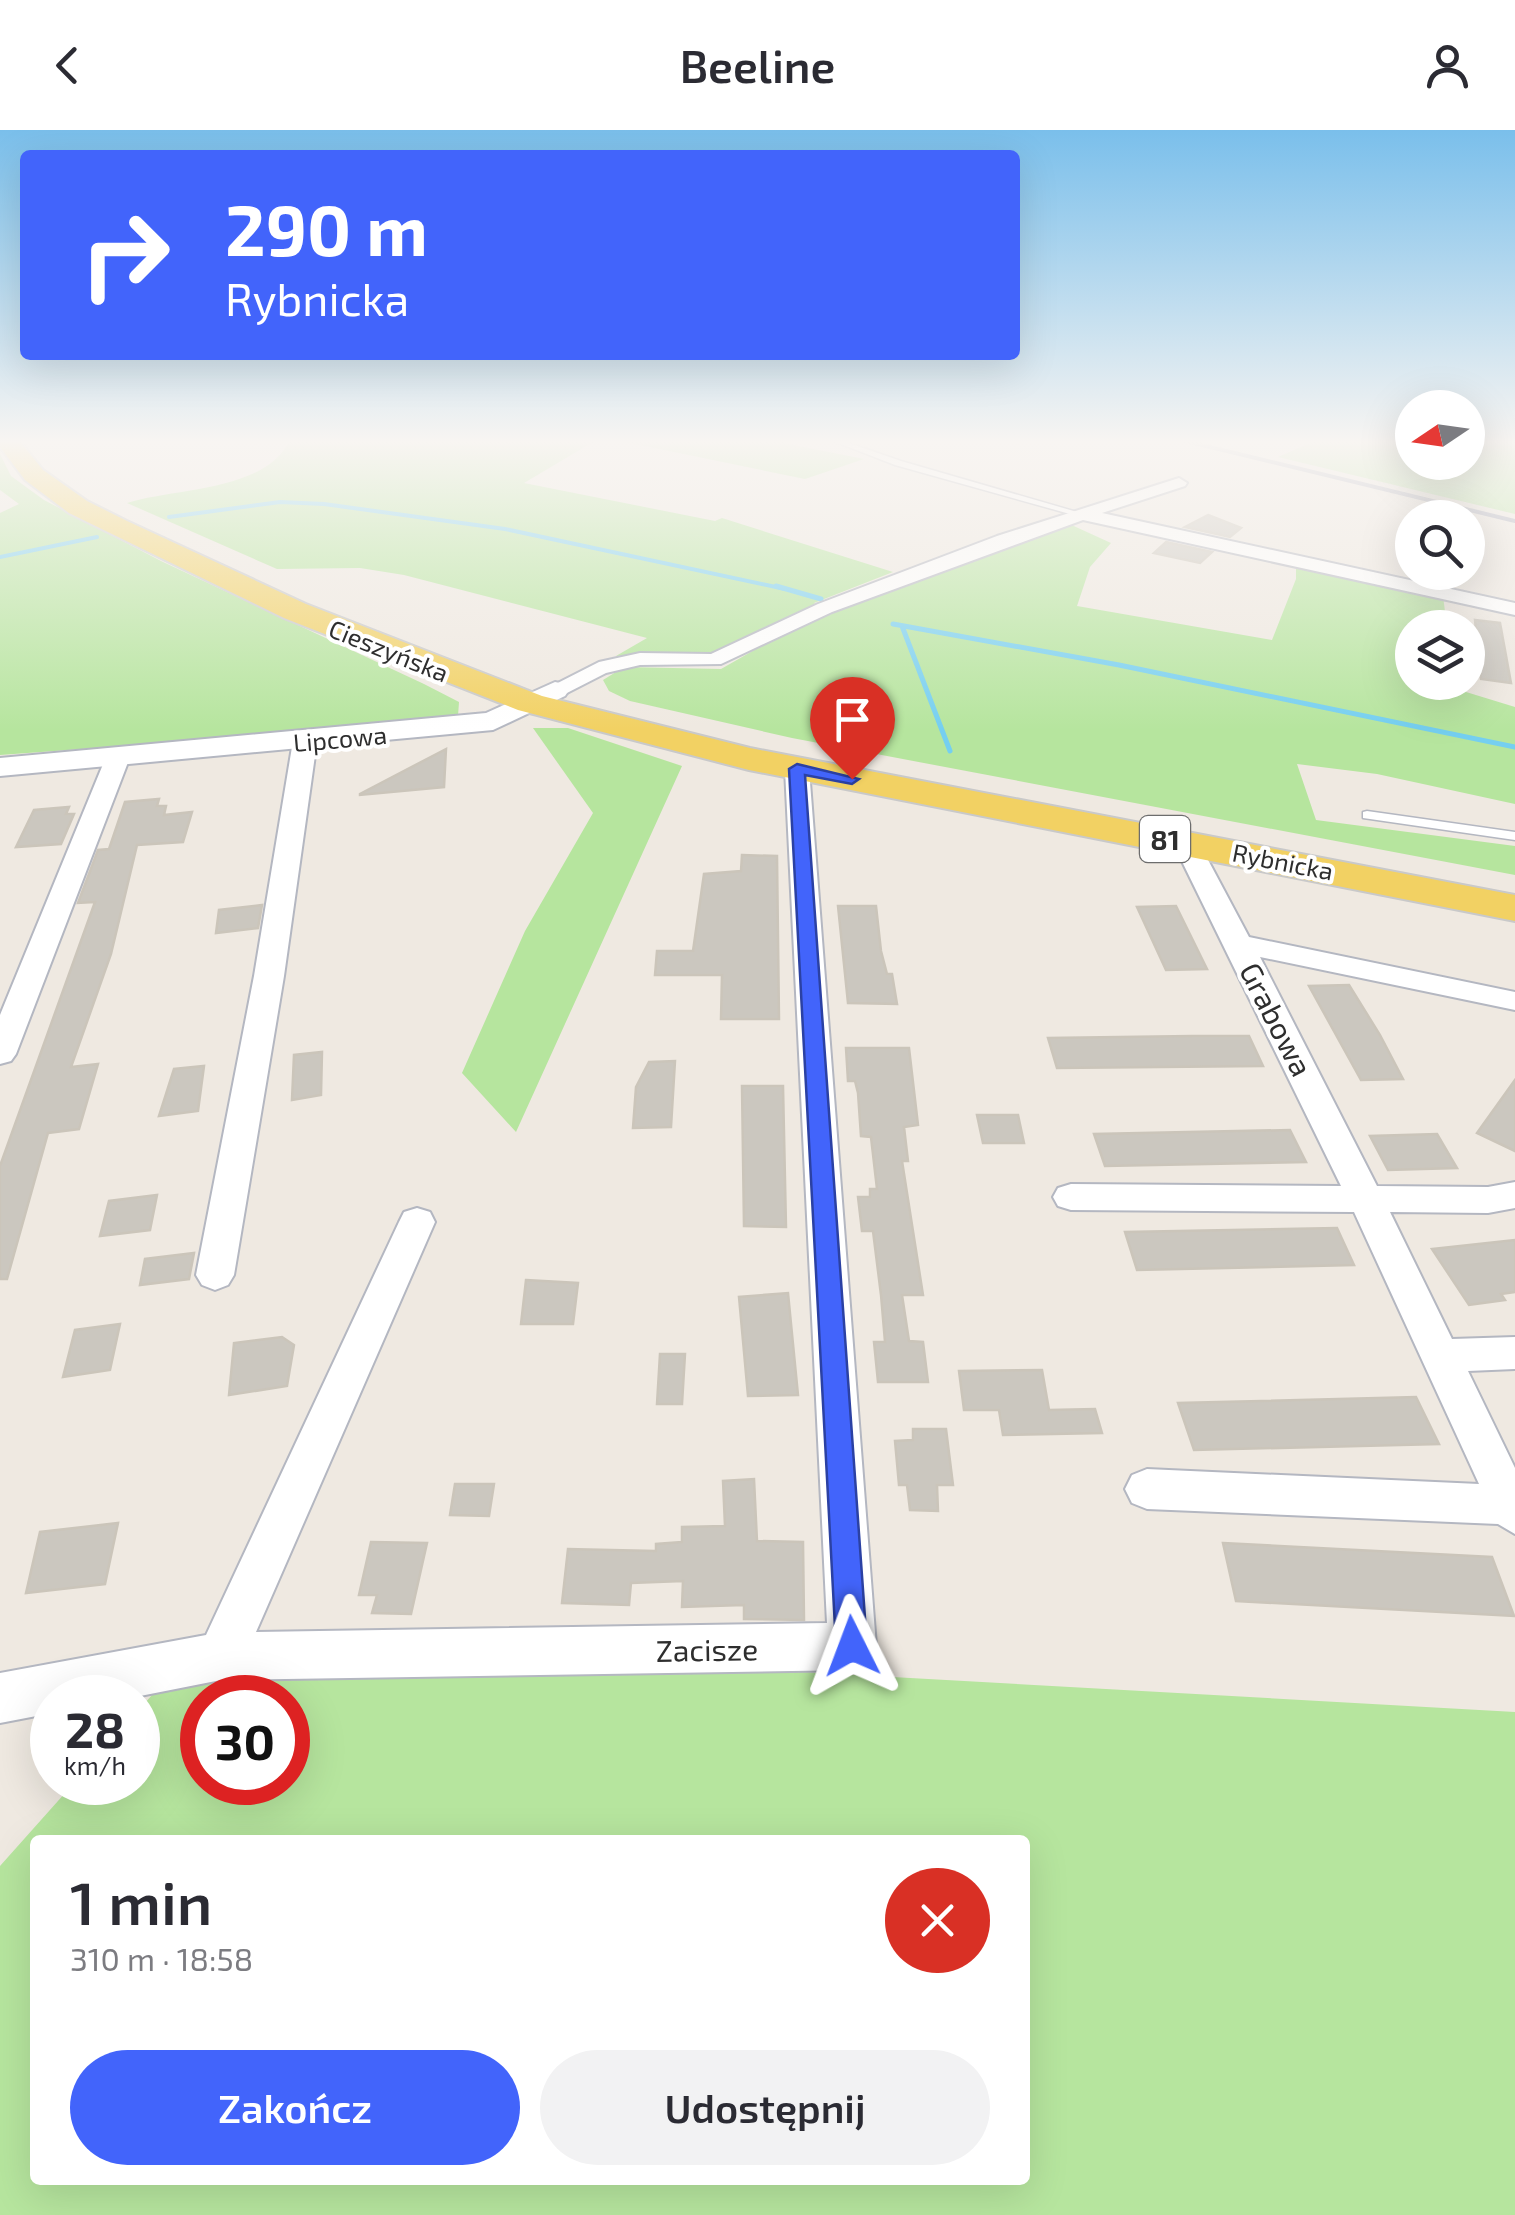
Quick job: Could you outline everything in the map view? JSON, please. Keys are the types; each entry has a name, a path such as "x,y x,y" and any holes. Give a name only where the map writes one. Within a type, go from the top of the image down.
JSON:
{"main road":[{"name":"Cieszyńska","path":"137,536 295,611 543,696 814,767"},
{"name":"Cieszyńska","path":"174,536 293,590 498,672 543,696"},
{"name":"Rybnicka","path":"814,767 1515,908"},
{"name":"Rybnicka","path":"814,767 1515,885"}],"street":[{"path":"543,696 599,668 640,659 714,660 825,608 1020,536"},
{"path":"1182,536 1515,609"},
{"name":"Lipcowa","path":"0,767 492,721 543,696"},
{"path":"215,1276 269,976 305,741"},
{"path":"0,1054 118,757"},
{"name":"Zacisze","path":"221,1656 852,1646 814,767"},
{"name":"Grabowa","path":"1147,1489 1513,1509 1442,1356 1186,842"},
{"path":"1239,944 1515,1001"},
{"path":"1072,1197 1488,1200 1515,1195"},
{"path":"0,1698 221,1656 417,1222"},
{"path":"1442,1356 1515,1352"}],"lane":[{"path":"1367,814 1515,836"}],"green space":[{"path":"0,536 114,536 459,702 458,716 421,724 0,755"},
{"path":"203,536 780,536 893,572 814,603 819,607 711,653 616,656 647,638 404,575 360,568 277,569"},
{"path":"1027,536 1096,536 1111,543 1090,567 1077,606 1272,640 1296,579 1296,565 1395,586 1395,590 1443,596 1445,610 1395,610 1395,700 1485,698 1515,707 1515,804 1377,774 1297,764 1316,820 1515,846 1515,875 792,738 630,701 609,691 603,680 624,667 721,669 814,616"},
{"path":"533,728 568,728 682,766 516,1132 462,1073 525,931 593,813"},
{"path":"678,1665 1515,1712 1515,2215 0,2215 0,1866 54,1805 160,1805 160,1686 172,1672"}],"building":[{"path":"1166,542 1212,552 1200,563 1154,553"},
{"path":"1485,621 1500,623 1511,683 1485,680"},
{"path":"446,749 444,787 360,795 360,794"},
{"path":"159,799 157,806 166,806 164,815 192,812 183,842 137,845 111,954 71,1067 98,1064 79,1129 48,1133 7,1279 0,1279 0,1166 95,902 78,903 98,850 109,849 125,802"},
{"path":"69,807 66,814 74,814 61,844 16,847 34,810"},
{"path":"742,855 777,856 779,1019 721,1019 722,975 655,975 657,951 693,951 704,874 741,871"},
{"path":"262,905 258,928 216,933 219,910"},
{"path":"838,906 876,906 881,951 887,974 892,974 897,1004 848,1003"},
{"path":"1176,906 1207,969 1166,970 1137,907"},
{"path":"1349,985 1403,1079 1361,1080 1309,986"},
{"path":"1249,1036 1263,1066 1057,1068 1048,1038"},
{"path":"846,1048 909,1048 918,1125 904,1127 908,1161 902,1161 923,1295 902,1295 909,1341 923,1342 928,1382 878,1382 874,1342 885,1342 881,1295 873,1231 862,1231 858,1197 870,1197 870,1189 877,1189 871,1137 861,1136 858,1093 855,1081 848,1081"},
{"path":"322,1052 321,1095 292,1100 294,1055"},
{"path":"675,1061 671,1127 633,1128 636,1087 649,1062"},
{"path":"204,1066 198,1111 159,1116 174,1069"},
{"path":"1515,1080 1515,1151 1477,1133"},
{"path":"742,1086 783,1086 786,1227 744,1226"},
{"path":"977,1115 1018,1115 1024,1143 983,1143"},
{"path":"1290,1130 1306,1162 1105,1166 1094,1134"},
{"path":"1437,1134 1457,1168 1388,1170 1370,1136"},
{"path":"157,1195 150,1230 100,1236 109,1201"},
{"path":"1337,1228 1354,1265 1137,1270 1125,1232"},
{"path":"1515,1240 1515,1292 1501,1294 1505,1300 1469,1305 1432,1249"},
{"path":"194,1253 189,1279 140,1285 145,1259"},
{"path":"526,1280 578,1283 573,1324 521,1324"},
{"path":"788,1293 798,1395 748,1396 739,1297"},
{"path":"120,1324 110,1370 63,1377 75,1330"},
{"path":"282,1337 294,1345 287,1386 229,1395 234,1343"},
{"path":"660,1354 685,1354 682,1404 657,1404"},
{"path":"1042,1370 1049,1410 1095,1409 1102,1433 1003,1435 999,1410 964,1410 959,1371"},
{"path":"1416,1397 1439,1444 1194,1450 1178,1403"},
{"path":"913,1429 946,1429 953,1485 937,1485 938,1511 910,1510 907,1485 899,1485 895,1441 913,1440"},
{"path":"754,1479 757,1541 803,1542 804,1620 744,1619 744,1605 682,1607 683,1581 631,1583 629,1605 562,1603 568,1549 656,1551 656,1544 682,1542 682,1527 725,1526 723,1481"},
{"path":"455,1484 494,1484 489,1516 450,1515"},
{"path":"118,1523 105,1584 26,1593 40,1532"},
{"path":"371,1542 427,1543 411,1614 372,1613 377,1595 359,1595"},
{"path":"1223,1543 1492,1557 1514,1616 1236,1601"}],"waterway":[{"path":"539,536 785,589"},
{"path":"0,557 97,537"},
{"path":"776,586 821,599"},
{"path":"893,624 1119,665 1515,747"},
{"path":"902,626 950,751"}],"route":[{"path":"852,779 797,769 852,1646"}]}
